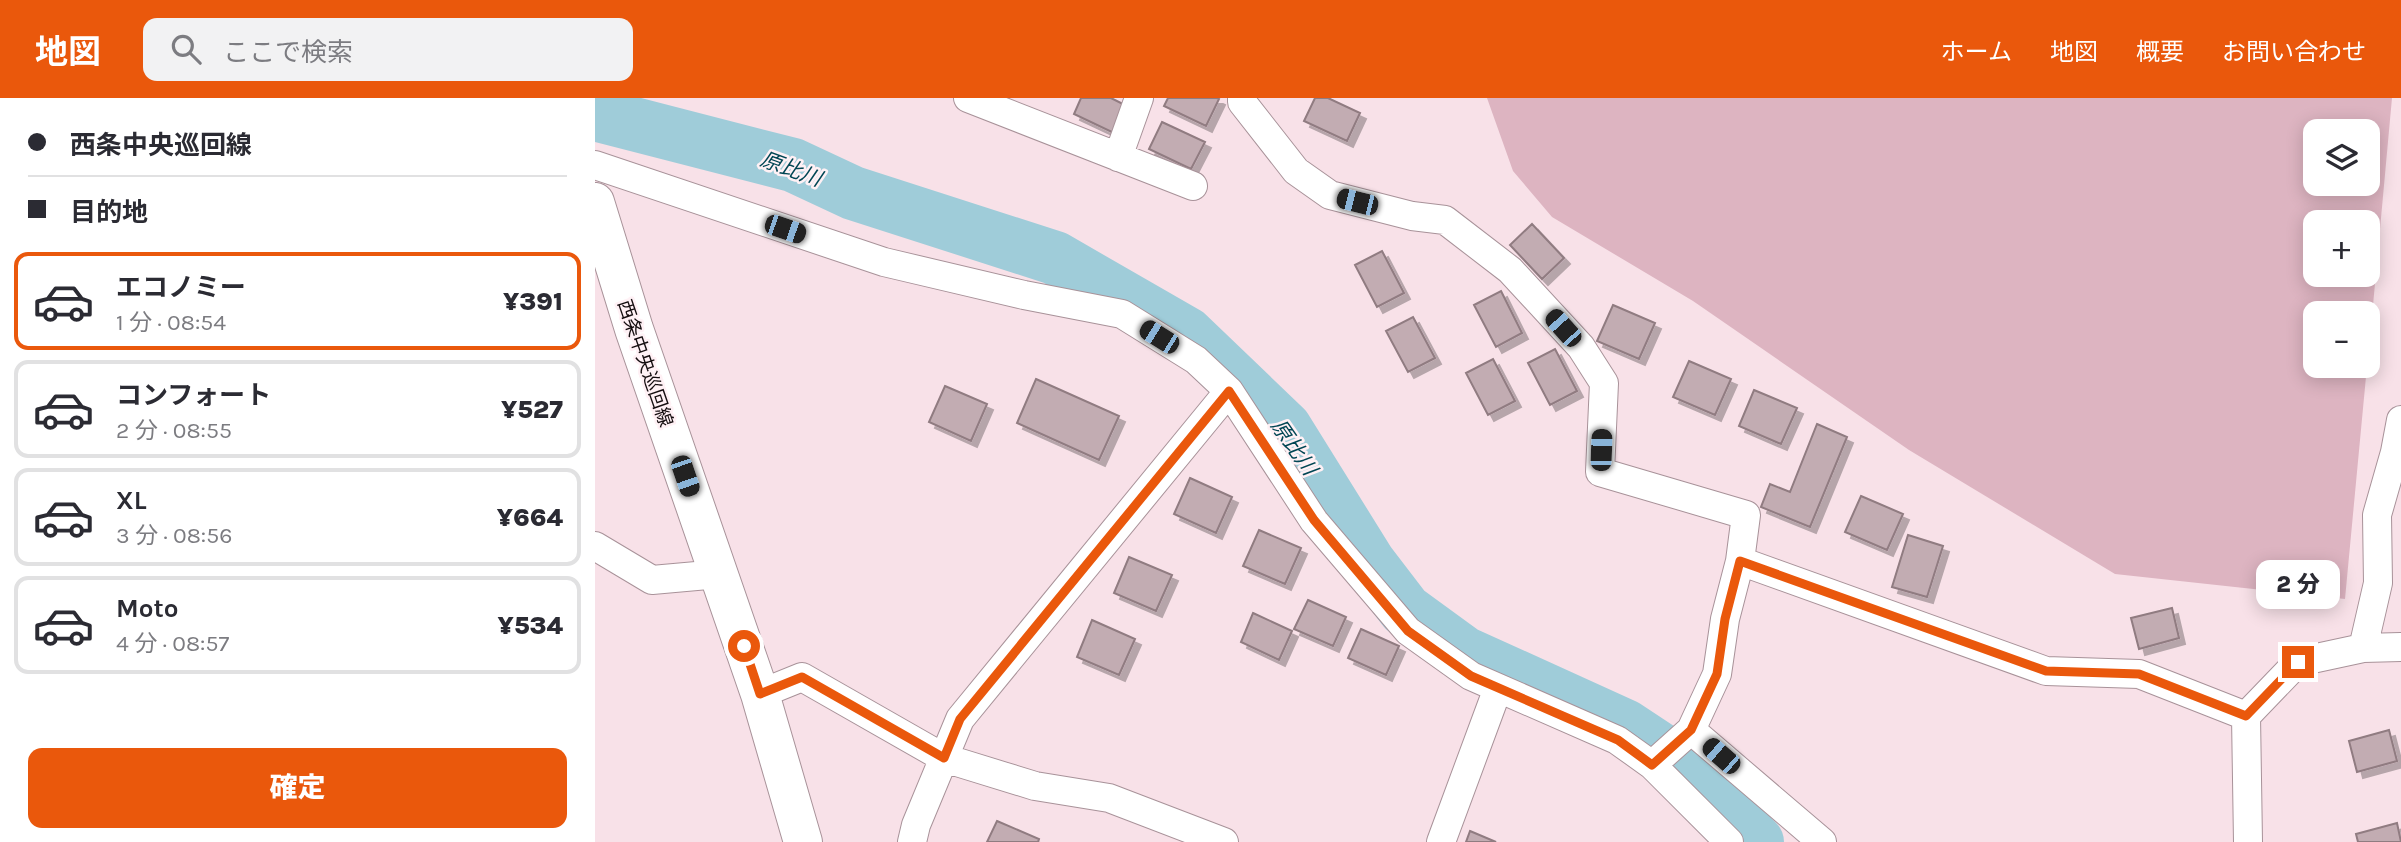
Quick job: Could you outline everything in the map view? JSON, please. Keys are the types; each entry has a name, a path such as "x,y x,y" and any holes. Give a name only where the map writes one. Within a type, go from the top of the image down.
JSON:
{"street":[{"path":"968,98 1193,186"},
{"path":"1118,157 1139,98"},
{"path":"1242,98 1242,102 1296,171 1330,195 1412,216 1445,220 1510,270 1581,348 1604,383 1600,472 1746,514 1740,561 1725,619 1717,674 1691,730 1652,765"},
{"path":"595,165 884,262 1024,295 1122,314 1196,360 1229,391 1314,520 1408,631 1471,676 1618,740 1652,765 1729,842"},
{"name":"西条中央巡回線","path":"595,202 633,328 760,694 803,842"},
{"path":"912,842 916,825 960,719 1229,391"},
{"path":"2363,648 2389,583 2377,515 2398,451 2401,420"},
{"path":"595,546 652,580 719,574"},
{"path":"1740,561 2046,671 2139,674 2246,716"},
{"path":"2248,842 2246,716 2298,662 2363,648 2401,647"},
{"path":"760,694 802,677 944,758 1035,786 1109,798 1224,842"},
{"path":"1441,842 1498,688"},
{"path":"1691,730 1822,842"}],"shaded area":[{"path":"1487,98 2392,98 2380,229 2380,210 2303,210 2303,287 2375,287 2373,301 2303,301 2303,378 2366,378 2345,599 2115,574 1909,450 1693,301 1552,217 1513,171"}],"building":[{"path":"1081,98 1111,98 1129,107 1116,134 1074,114"},
{"path":"1168,98 1219,99 1206,126 1164,106"},
{"path":"1315,98 1328,98 1360,113 1347,141 1304,121"},
{"path":"1162,122 1205,142 1191,169 1149,149"},
{"path":"1532,224 1564,258 1542,279 1510,245"},
{"path":"1382,251 1404,293 1377,307 1355,265"},
{"path":"1501,291 1522,333 1496,347 1474,305"},
{"path":"1613,305 1655,323 1639,359 1597,341"},
{"path":"1413,317 1435,358 1408,372 1386,331"},
{"path":"1555,349 1577,391 1550,405 1528,363"},
{"path":"1493,359 1515,401 1488,415 1466,373"},
{"path":"1689,361 1731,379 1715,415 1673,397"},
{"path":"1036,379 1119,416 1099,460 1017,423"},
{"path":"945,386 987,404 971,441 929,422"},
{"path":"1754,390 1797,408 1781,444 1739,426"},
{"path":"1817,424 1847,437 1810,527 1761,507 1770,484 1790,492"},
{"path":"1190,478 1232,497 1216,533 1174,514"},
{"path":"1861,496 1903,514 1887,550 1845,532"},
{"path":"1259,530 1301,548 1285,584 1243,566"},
{"path":"1908,535 1943,546 1927,597 1892,587"},
{"path":"1129,557 1172,575 1156,611 1114,593"},
{"path":"1308,600 1346,617 1333,646 1294,629"},
{"path":"2172,608 2179,638 2139,649 2131,618"},
{"path":"1253,613 1292,631 1279,660 1241,642"},
{"path":"1092,620 1135,639 1119,675 1077,657"},
{"path":"1361,629 1399,646 1386,675 1348,658"},
{"path":"2389,730 2397,761 2357,772 2349,741"},
{"path":"997,821 1039,839 1038,842 987,842"},
{"path":"2397,823 2401,842 2358,842 2356,834"},
{"path":"1470,831 1496,842 1466,842"}],"waterway":[{"name":"原比川","path":"595,114 793,165 853,193 1055,258 1187,334 1285,428 1369,563 1405,610 1464,653 1625,726 1684,765 1757,842"}],"route":[{"path":"744,646 760,694 802,677 944,758 960,719 1229,391 1314,520 1408,631 1471,676 1618,740 1652,765 1691,730 1717,674 1725,619 1740,561 2046,671 2139,674 2246,716 2298,662"}]}
